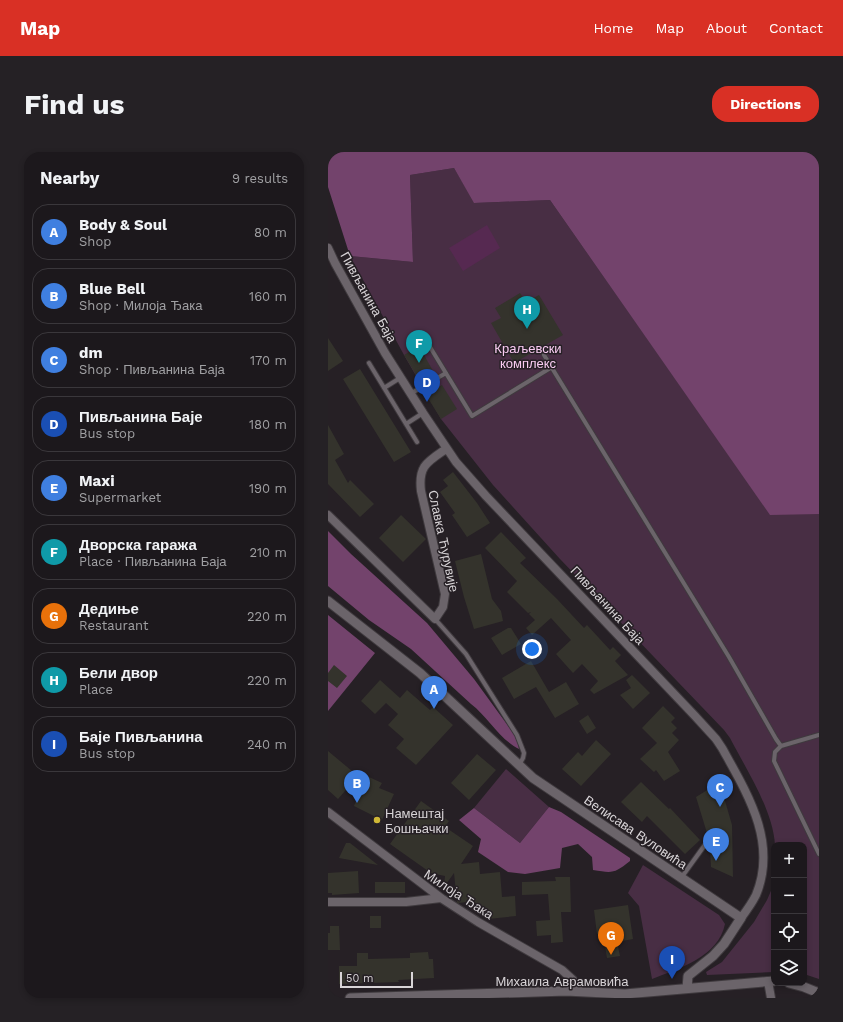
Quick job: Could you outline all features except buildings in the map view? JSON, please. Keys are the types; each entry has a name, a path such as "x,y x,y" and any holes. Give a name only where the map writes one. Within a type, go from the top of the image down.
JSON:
{"street":[{"name":"Пивљанина Баја","path":"328,250 381,346 446,449 465,473 716,739 756,816 763,842 763,864 758,888 752,902 724,944 713,956 688,976 687,988"},
{"name":"Славка Ћурувије","path":"435,618 443,607 445,594 421,491 420,478 423,466 430,459 446,449"},
{"path":"328,515 435,618"},
{"name":"Велисава Вуловића","path":"328,601 406,661 518,765 548,789 742,918"},
{"name":"Милоја Ђака","path":"328,812 441,898 478,922 562,970 573,980 577,992"},
{"path":"328,902 406,902 441,898"},
{"name":"Михаила Аврамовића","path":"350,998 494,996 577,992 604,996 625,994 645,995 687,988 771,981"},
{"path":"771,986 771,998"},
{"path":"800,986 819,993"}],"lane":[{"path":"427,342 472,416 552,367"},
{"path":"544,355 729,657 781,746"},
{"path":"369,363 417,442"},
{"path":"410,394 446,373"},
{"path":"384,388 400,378"},
{"path":"406,424 423,413"},
{"path":"435,618 466,654 517,735 524,753 523,758 518,765"},
{"path":"819,735 781,746 775,752 774,761 819,854"},
{"path":"681,878 707,842"}],"green space":[{"name":"Краљевски комплекс","path":"454,168 475,203 550,200 770,514 819,514 819,979 807,975 807,842 775,842 769,818 758,790 730,738 724,730 560,559 493,485 441,419 350,256 413,262 410,175"},
{"path":"506,769 549,807 520,843 474,808"},
{"path":"643,865 719,915 725,924 715,945 706,953 686,965 652,979 639,906 628,893"},
{"path":"771,891 771,972 707,975 706,972 722,962 754,922"}],"shaded area":[{"path":"328,152 819,152 819,514 770,515 550,200 474,203 454,168 410,175 413,262 350,256 328,187"},
{"path":"487,225 500,248 463,271 449,248"},
{"path":"328,531 427,623 474,679 514,734 519,749 505,740 477,709 411,649 369,620 328,586"},
{"path":"328,615 375,653 328,711"},
{"path":"549,807 561,812 630,858 630,861 613,872 593,870 592,857 578,844 562,848 560,868 525,874 508,872 478,852 481,839 459,820 474,808 520,843"}],"place":[{"name":"Бели двор","path":"527,329"},
{"name":"Дворска гаража","path":"419,363"},
{"name":"Пивљанина Баје","path":"427,402"},
{"name":"Body & Soul","path":"434,709"},
{"name":"Blue Bell","path":"357,803"},
{"name":"dm","path":"720,807"},
{"name":"Намештај Бошњачки","path":"377,820"},
{"name":"Maxi","path":"716,861"},
{"name":"Дедиње","path":"611,955"},
{"name":"Баје Пивљанина","path":"672,979"}]}
